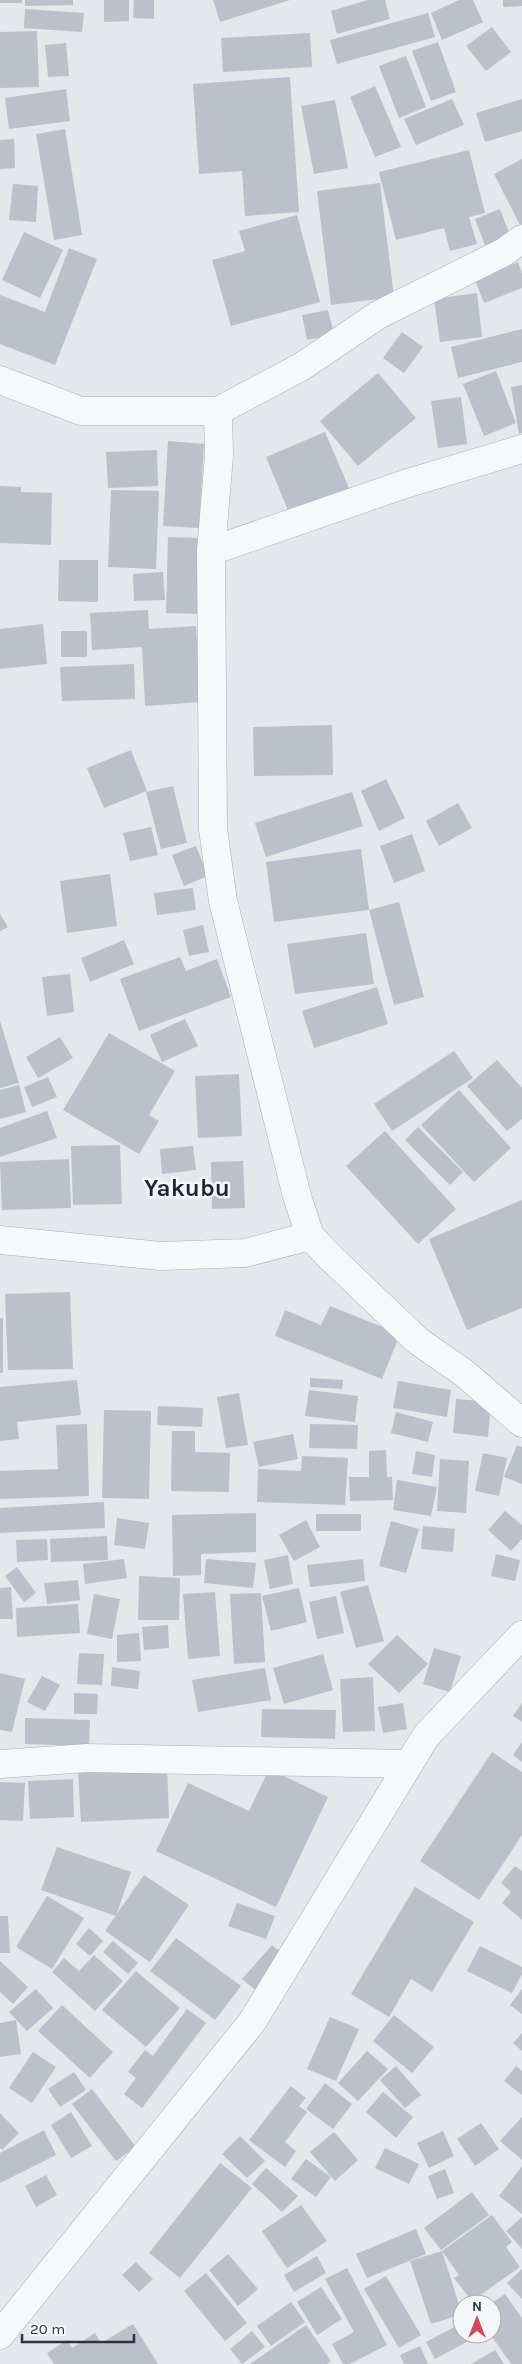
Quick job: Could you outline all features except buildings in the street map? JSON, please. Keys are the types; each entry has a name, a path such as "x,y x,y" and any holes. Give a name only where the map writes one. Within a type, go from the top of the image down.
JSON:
{"street":[{"path":"0,380 81,411 218,411 301,367 378,315 504,252 522,239"},
{"path":"218,411 219,456 211,551 213,829 223,901 297,1196 310,1236 418,1341 464,1373 522,1423"},
{"path":"211,551 405,484 522,449"},
{"path":"0,1240 162,1256 246,1253 310,1236"},
{"path":"0,2335 252,2022 426,1736 522,1635"},
{"path":"0,1764 87,1758 408,1764"}],"district":[{"name":"Yakubu","path":"187,1188"}]}
